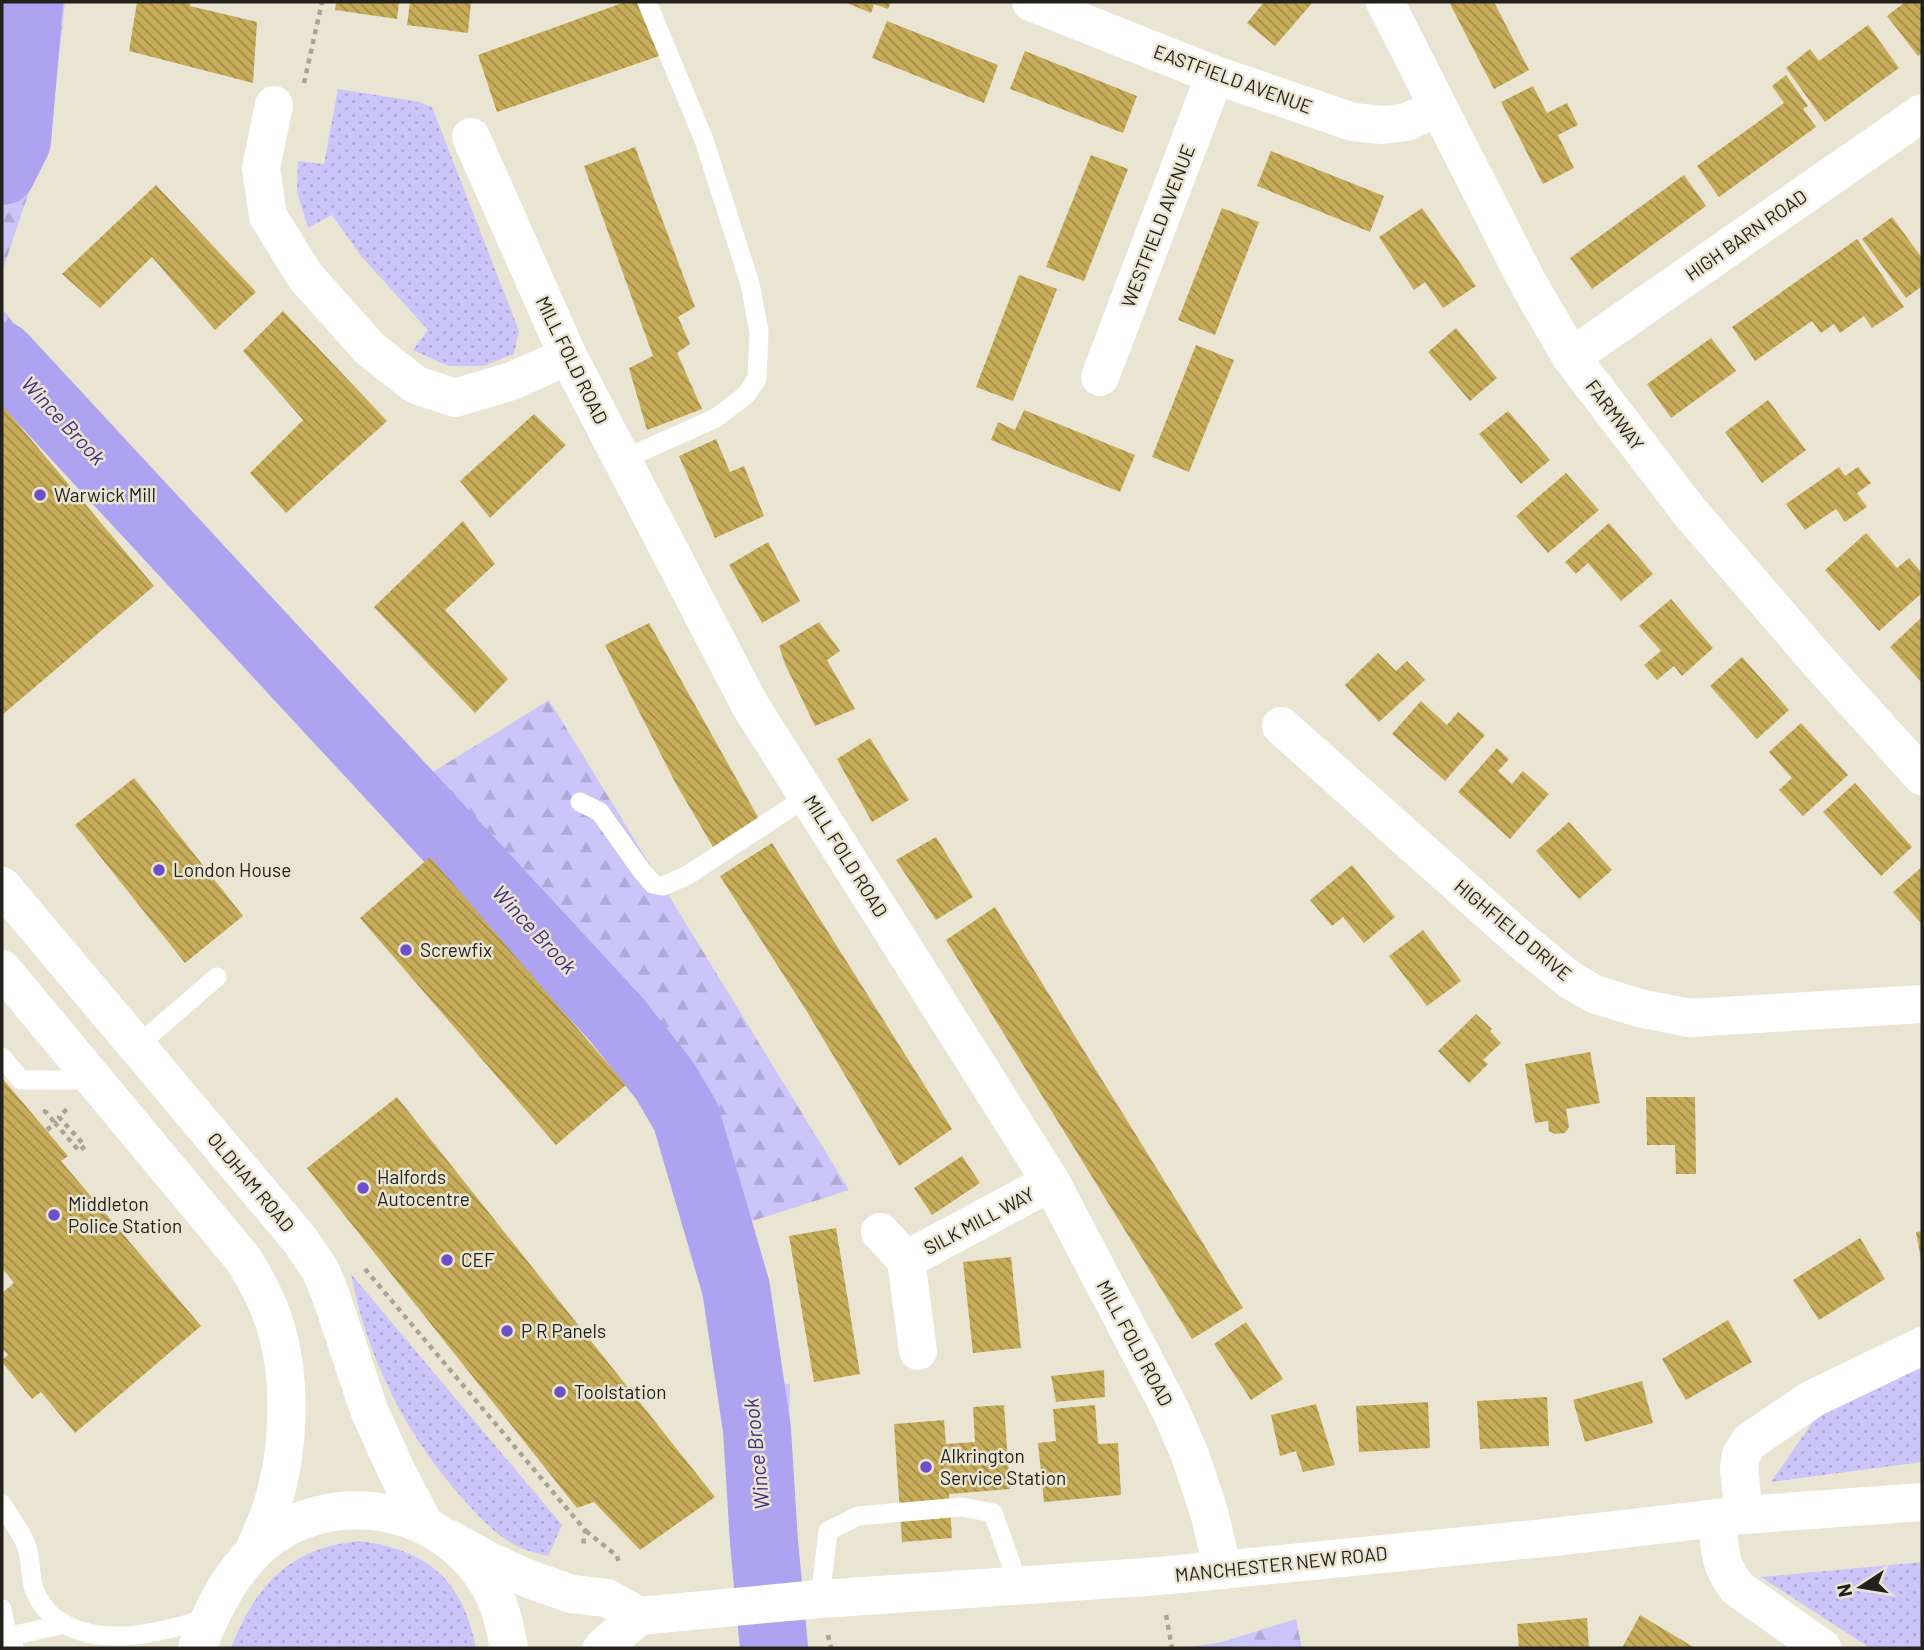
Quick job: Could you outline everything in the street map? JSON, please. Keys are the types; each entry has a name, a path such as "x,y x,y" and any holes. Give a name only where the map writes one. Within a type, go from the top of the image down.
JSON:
{"street":[{"name":"EASTFIELD AVENUE","path":"1031,2 1215,75 1353,122 1383,125 1407,122 1438,107"},
{"name":"FARMWAY","path":"1385,2 1528,283 1571,356 1689,511 1922,776"},
{"name":"WESTFIELD AVENUE","path":"1100,377 1215,75"},
{"path":"274,105 261,168 268,216 305,276 370,349 415,385 455,398 512,381 568,356"},
{"name":"HIGH BARN ROAD","path":"1571,356 1922,113"},
{"name":"MILL FOLD ROAD","path":"471,137 568,356 750,705 1051,1182 1181,1433 1209,1512 1223,1570"},
{"name":"HIGHFIELD DRIVE","path":"1281,726 1522,941 1570,981 1594,994 1639,1008 1690,1018 1922,1004"},
{"name":"OLDHAM ROAD","path":"2,886 300,1240 321,1271 369,1409 396,1470 437,1532"},
{"path":"2,969 83,1092 244,1260 264,1294 276,1328 285,1377 286,1422 281,1469 273,1504 253,1553"},
{"name":"SILK MILL WAY","path":"906,1260 1051,1182"},
{"name":"SILK MILL WAY","path":"880,1232 906,1260 918,1351"},
{"path":"1822,1648 1737,1588 1723,1566 1741,1455 1749,1442 1812,1399 1922,1346"},
{"name":"MANCHESTER NEW ROAD","path":"639,1616 820,1599 1223,1570 1554,1537 1730,1516 1922,1502"},
{"path":"204,1633 227,1584 253,1553 273,1536 296,1522 328,1512 359,1509 391,1513 437,1532 489,1561 529,1579 571,1594 607,1598 639,1616 602,1648"},
{"path":"437,1532 474,1564 491,1588 503,1616 509,1648"}],"lane":[{"path":"622,460 716,418 746,395 757,379 758,332 750,284 704,140 647,2"},
{"path":"580,802 600,812 653,884 663,886 688,875 808,796"},
{"path":"137,1046 217,977"},
{"path":"2,1057 21,1080 83,1092"},
{"path":"2,1504 28,1548 34,1588 42,1605 60,1625 82,1638 110,1643 204,1633"},
{"path":"820,1599 828,1531 858,1516 883,1516 962,1507 993,1513 1019,1586"},
{"path":"2,1609 8,1641 60,1625"}],"path":[{"path":"274,105 301,93 322,2"},
{"path":"45,1111 79,1151 85,1146 59,1117 83,1092"},
{"path":"47,1130 55,1123"},
{"path":"359,1263 585,1530 617,1556"},
{"path":"583,1547 585,1530"}],"green space":[{"path":"4,2 65,2 52,123 2,272"},
{"path":"338,89 420,102 432,107 519,331 514,354 483,366 448,366 413,350 428,330 361,256 332,215 308,228 297,192 298,161 324,164"},
{"path":"2,309 415,783 549,700 849,1190 734,1227 760,1382 790,1384 788,1545 758,1544 748,1433 729,1296 682,1141 640,1067 597,1013 425,828 410,832 2,373"},
{"path":"351,1274 562,1525 548,1556 517,1546 493,1530 444,1477 425,1451 392,1395 379,1366 367,1336"},
{"path":"1922,1359 1922,1462 1771,1482 1824,1406"},
{"path":"359,1541 404,1552 422,1560 438,1572 462,1604 476,1648 231,1648 252,1606 278,1574 294,1561 313,1552"},
{"path":"1922,1562 1922,1648 1870,1648 1761,1577"},
{"path":"1296,1619 1302,1648 1184,1648 1222,1642"}],"building":[{"path":"137,2 190,2 190,6 257,22 253,83 129,51"},
{"path":"336,2 399,2 397,19 335,10"},
{"path":"410,2 471,2 468,33 407,25"},
{"path":"625,2 641,2 662,55 497,112 478,55"},
{"path":"844,2 891,2 888,9 874,4 871,13"},
{"path":"1264,2 1313,2 1275,46 1247,23"},
{"path":"1449,2 1494,2 1529,70 1494,89"},
{"path":"1905,2 1922,2 1922,53 1918,56 1887,16"},
{"path":"887,21 998,65 984,103 872,58"},
{"path":"1868,25 1899,68 1825,122 1786,68 1810,49 1819,61"},
{"path":"1025,51 1137,96 1123,133 1010,89"},
{"path":"1786,75 1808,106 1803,109 1816,127 1719,197 1697,166 1784,103 1772,86"},
{"path":"1533,86 1547,113 1567,103 1578,125 1558,135 1574,168 1543,184 1501,102"},
{"path":"635,147 695,307 678,317 690,344 677,353 702,409 647,430 629,368 653,356 584,166"},
{"path":"1271,151 1384,196 1370,232 1257,186"},
{"path":"1091,155 1128,169 1084,281 1046,267"},
{"path":"1684,175 1706,206 1592,289 1570,258"},
{"path":"156,185 256,292 215,330 152,257 100,308 62,274"},
{"path":"1222,208 1259,222 1215,335 1178,320"},
{"path":"1422,208 1476,286 1443,308 1425,282 1414,290 1379,237"},
{"path":"1892,217 1922,258 1922,286 1906,298 1862,239"},
{"path":"1857,239 1904,307 1872,328 1864,316 1840,333 1834,324 1821,333 1812,321 1755,361 1732,327"},
{"path":"1019,275 1057,289 1013,401 976,387"},
{"path":"283,311 387,421 286,513 250,473 303,420 243,351"},
{"path":"1456,328 1497,378 1470,401 1428,352"},
{"path":"1711,338 1736,371 1671,418 1647,384"},
{"path":"1196,345 1234,360 1189,472 1152,457"},
{"path":"1768,400 1806,450 1762,483 1725,432"},
{"name":"Warwick Mill","path":"2,405 154,586 2,715"},
{"path":"1024,410 1135,455 1120,492 991,440 998,422 1015,430"},
{"path":"1508,411 1550,460 1521,484 1479,434"},
{"path":"534,414 566,445 490,518 460,481"},
{"path":"716,439 730,472 744,466 764,516 715,538 679,456"},
{"path":"1839,467 1845,476 1858,467 1871,483 1857,493 1867,507 1845,522 1836,509 1805,530 1786,504"},
{"path":"1566,473 1599,510 1548,553 1516,516"},
{"path":"463,521 495,564 445,610 508,679 475,713 374,607"},
{"path":"1609,523 1653,574 1621,601 1588,563 1576,574 1565,562"},
{"path":"1866,533 1897,568 1909,558 1922,573 1922,593 1879,631 1825,570"},
{"path":"768,542 800,601 762,623 729,565"},
{"path":"1671,599 1713,648 1682,676 1674,666 1657,680 1644,665 1661,651 1639,626"},
{"path":"1922,617 1922,683 1890,647"},
{"path":"819,622 840,651 827,660 855,709 815,726 779,646"},
{"path":"649,623 759,819 716,852 676,784 605,645"},
{"path":"1378,653 1396,671 1407,661 1425,680 1379,722 1345,685"},
{"path":"1742,657 1789,710 1757,739 1710,686"},
{"path":"1421,701 1447,725 1458,712 1485,735 1445,781 1392,734"},
{"path":"1801,723 1848,775 1803,816 1779,790 1792,778 1769,752"},
{"path":"870,738 909,800 872,822 837,759"},
{"path":"1497,748 1509,759 1498,771 1512,784 1523,771 1549,794 1510,839 1458,792"},
{"name":"London House","path":"134,778 243,916 185,963 75,825"},
{"path":"1855,783 1912,847 1881,876 1823,812"},
{"path":"1569,822 1612,870 1579,899 1536,851"},
{"path":"936,837 973,897 936,920 896,860"},
{"path":"772,843 952,1129 899,1166 806,1010 720,876"},
{"path":"430,857 626,1085 556,1145 360,918"},
{"path":"1352,865 1395,917 1364,943 1343,917 1332,926 1310,900"},
{"path":"1922,867 1922,924 1893,892"},
{"path":"995,907 1243,1308 1192,1339 946,940"},
{"path":"1423,930 1461,981 1427,1006 1389,956"},
{"path":"1476,1014 1492,1029 1490,1031 1501,1043 1483,1060 1488,1064 1469,1083 1438,1051"},
{"path":"1590,1052 1600,1103 1566,1109 1569,1127 1565,1133 1555,1134 1549,1131 1548,1121 1535,1123 1525,1064"},
{"name":"Middleton Police Station","path":"2,1078 68,1156 61,1161 201,1326 75,1433 41,1392 32,1399 2,1362 8,1355 2,1348 2,1293 14,1283 2,1268"},
{"path":"397,1097 715,1497 640,1550 594,1502 577,1508 307,1168"},
{"path":"1646,1097 1695,1097 1696,1174 1676,1174 1675,1145 1647,1145"},
{"path":"962,1156 980,1183 932,1215 914,1188"},
{"path":"836,1228 860,1374 814,1382 789,1236"},
{"path":"1922,1231 1922,1259 1921,1260 1916,1232"},
{"path":"1860,1238 1885,1279 1819,1320 1793,1280"},
{"path":"1011,1257 1021,1348 973,1353 963,1262"},
{"path":"1728,1320 1752,1362 1686,1400 1662,1359"},
{"path":"1246,1322 1283,1379 1251,1400 1214,1344"},
{"path":"1104,1370 1105,1397 1056,1402 1051,1376"},
{"path":"1642,1381 1653,1423 1585,1442 1573,1400"},
{"path":"1547,1397 1549,1446 1480,1449 1477,1401"},
{"path":"1428,1402 1430,1448 1359,1452 1356,1406"},
{"path":"1316,1404 1335,1465 1303,1472 1296,1451 1280,1456 1271,1415"},
{"path":"1004,1405 1010,1489 949,1494 952,1538 902,1542 894,1424 944,1420 946,1444 975,1442 973,1407"},
{"path":"1095,1405 1098,1444 1118,1443 1121,1495 1044,1502 1038,1443 1056,1441 1053,1409"},
{"path":"1640,1615 1695,1648 1622,1648"},
{"path":"1587,1618 1589,1648 1519,1648 1517,1624"}],"waterway":[{"name":"Wince Brook","path":"2,171 17,141 29,2"},
{"name":"Wince Brook","path":"2,356 616,1019 665,1081 686,1117 736,1288 757,1430 774,1648"}],"place":[{"name":"Warwick Mill","path":"40,495"},
{"name":"London House","path":"159,870"},
{"name":"Screwfix","path":"406,950"},
{"name":"Halfords Autocentre","path":"363,1188"},
{"name":"Middleton Police Station","path":"54,1215"},
{"name":"CEF","path":"447,1260"},
{"name":"P R Panels","path":"507,1331"},
{"name":"Toolstation","path":"560,1392"},
{"name":"Alkrington Service Station","path":"926,1467"}]}
